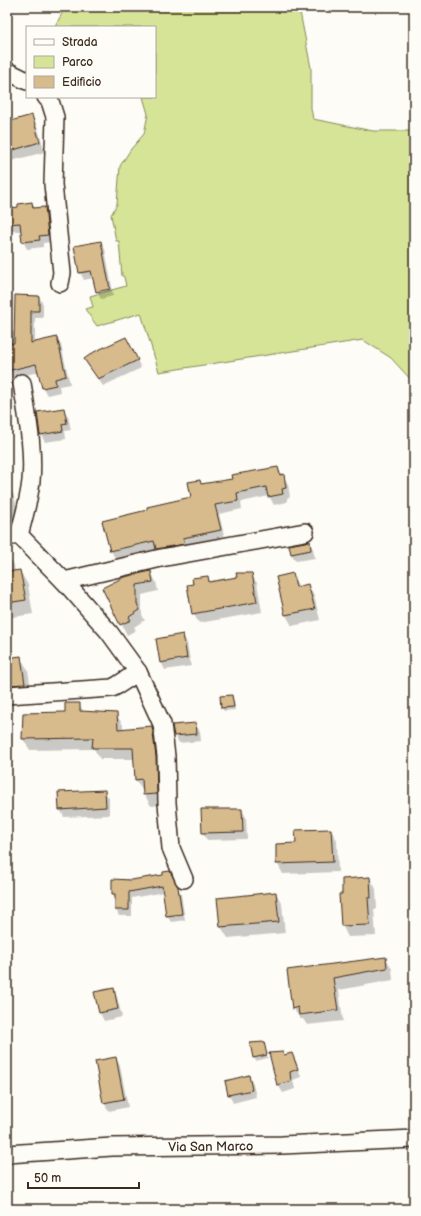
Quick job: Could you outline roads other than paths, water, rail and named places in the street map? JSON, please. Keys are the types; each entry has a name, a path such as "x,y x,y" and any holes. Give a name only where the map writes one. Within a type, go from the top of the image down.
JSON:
{"street":[{"path":"7,71 26,80"},
{"path":"47,98 50,101 55,117 53,184 62,273 60,283"},
{"path":"22,383 31,440 31,480 27,511 13,536 64,581 109,632 138,672 162,724 166,756 168,816 171,848 184,879"},
{"path":"64,581 161,558 305,532"},
{"path":"7,695 112,688 138,672"},
{"name":"Via San Marco","path":"7,1154 112,1147 282,1145 414,1139"}]}
